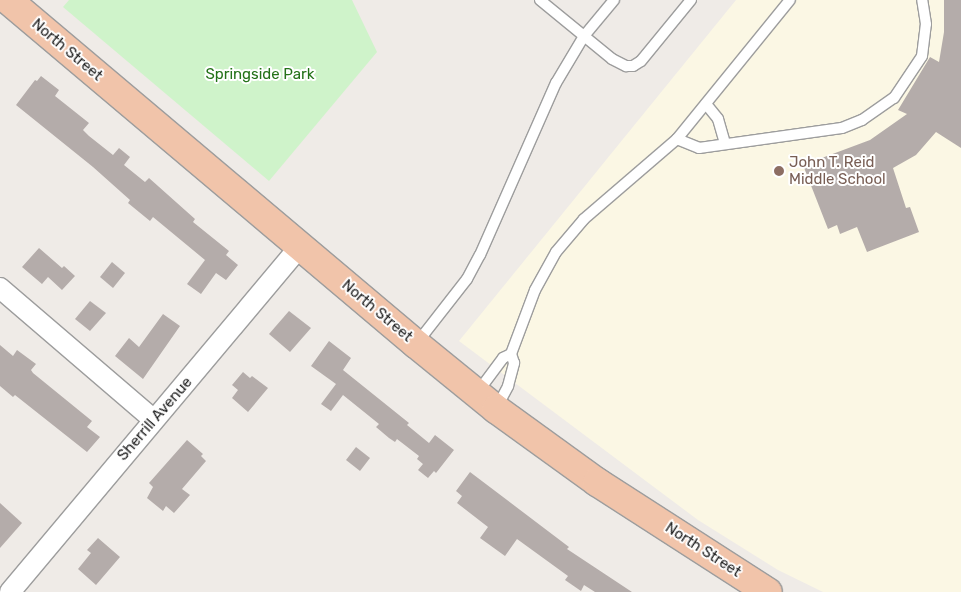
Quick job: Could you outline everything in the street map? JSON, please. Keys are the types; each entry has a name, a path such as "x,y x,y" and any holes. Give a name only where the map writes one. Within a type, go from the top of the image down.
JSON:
{"main road":[{"name":"North Street","path":"8,0 486,401 597,482 768,592"}],"street":[{"name":"Sherrill Avenue","path":"10,592 153,419 225,337 300,246"},
{"path":"0,288 153,419"},
{"path":"0,587 6,592"}],"lane":[{"path":"540,0 618,63 633,66 641,61 691,0"},
{"path":"416,344 454,298 471,271 556,83 584,36 614,0"},
{"path":"486,401 508,386 514,363 511,354 535,290 556,252 584,220 677,139 790,0"},
{"path":"677,139 699,148 842,128 881,109 904,86 922,56 926,24 922,0"},
{"path":"706,104 718,119 725,144"},
{"path":"486,401 503,358 511,354"}],"shaded area":[{"name":"John T. Reid Middle School","path":"736,0 961,0 961,592 823,592 778,570 698,520 459,341"}],"green space":[{"name":"Springside Park","path":"69,0 352,0 377,52 269,181 63,7"}],"building":[{"path":"944,0 961,0 961,148 936,132 916,155 893,168 906,208 910,207 919,232 867,252 857,227 840,234 837,225 828,229 803,165 870,140 907,114 898,110 930,57 939,62 944,32"},
{"path":"41,76 59,90 55,96 89,123 83,130 89,136 113,155 119,148 130,157 124,165 145,182 149,178 195,219 193,222 229,251 226,255 238,265 226,280 216,273 201,294 187,284 205,260 153,217 150,221 128,203 130,200 93,167 16,105 35,80 37,81"},
{"path":"39,248 62,268 64,266 75,276 62,290 48,277 42,284 22,267"},
{"path":"112,262 125,273 113,288 100,277"},
{"path":"90,301 106,313 90,331 75,319"},
{"path":"289,311 311,328 290,352 269,334"},
{"path":"163,314 180,326 143,379 115,356 129,338 139,347"},
{"path":"329,341 351,358 343,370 409,423 407,425 429,443 435,435 454,450 436,473 434,471 428,478 418,470 423,464 417,459 419,456 397,439 395,442 389,438 376,427 379,424 343,395 331,411 321,404 336,384 311,366"},
{"path":"0,345 13,356 17,350 36,364 31,370 33,373 92,421 87,427 100,437 87,452 15,395 13,397 0,386"},
{"path":"243,372 268,388 248,412 232,398 238,390 232,385"},
{"path":"187,440 203,454 201,456 206,461 182,489 190,495 174,513 166,506 163,511 147,498 153,487 149,483"},
{"path":"356,447 370,458 360,471 346,460"},
{"path":"470,472 569,547 567,549 632,592 595,592 584,585 581,591 565,580 568,576 517,539 505,556 480,538 488,527 457,503 462,496 456,491"},
{"path":"0,503 22,523 0,548"},
{"path":"98,538 120,557 96,585 78,569 91,553 87,550"}],"place":[{"name":"John T. Reid Middle School","path":"779,171"}]}
